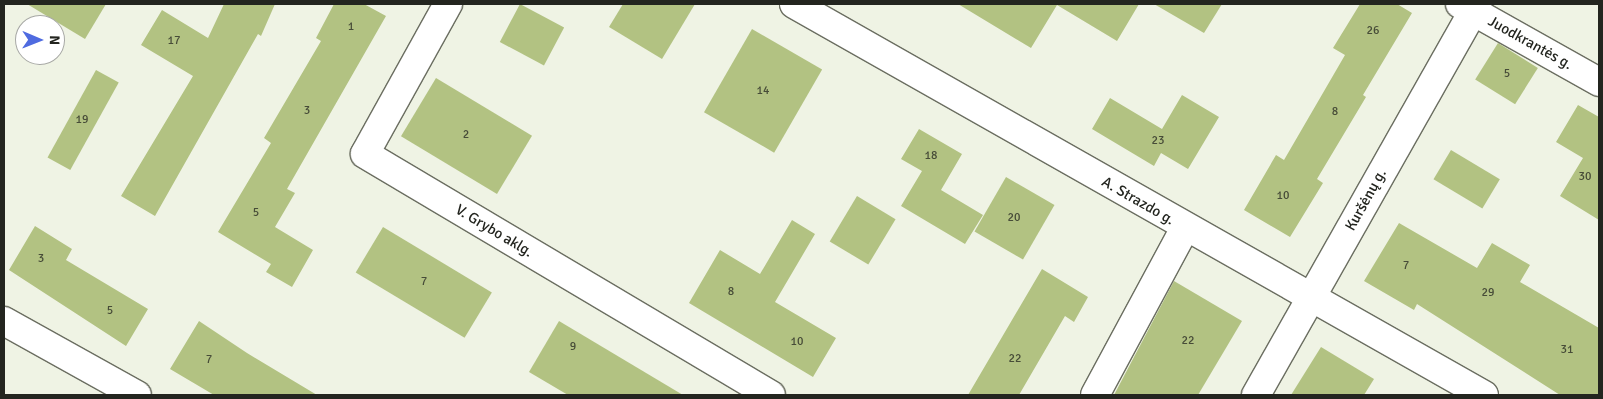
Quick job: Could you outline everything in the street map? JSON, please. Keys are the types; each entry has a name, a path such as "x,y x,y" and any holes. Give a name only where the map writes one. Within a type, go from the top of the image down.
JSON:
{"street":[{"name":"V. Grybo aklg.","path":"448,4 365,154 771,395"},
{"name":"A. Strazdo g.","path":"794,4 1185,228 1312,297 1484,395"},
{"name":"Juodkrantės g.","path":"1470,6 1599,82"},
{"name":"Kuršėnų g.","path":"1256,395 1312,297 1470,6"},
{"path":"1095,395 1185,228"},
{"path":"4,321 137,395"}],"building":[{"path":"27,4 106,4 85,39 65,27 65,15 45,15"},
{"path":"224,4 275,4 261,36 258,34 155,216 121,196 193,76 141,45 162,10 208,38"},
{"path":"334,4 364,4 386,16 287,189 295,193 275,227 313,250 292,287 266,272 271,264 218,232 271,143 264,138 321,41 316,38"},
{"path":"520,4 564,27 544,65 500,42"},
{"path":"623,4 695,4 662,59 609,27"},
{"path":"958,4 1139,4 1117,41 1057,5 1031,48"},
{"path":"1154,4 1222,4 1204,33"},
{"path":"1360,4 1397,4 1412,13 1363,95 1366,97 1317,179 1323,183 1290,237 1244,210 1276,155 1284,160 1345,55 1333,48"},
{"path":"752,29 822,70 774,153 704,112"},
{"path":"1498,43 1538,68 1515,104 1475,79"},
{"path":"96,70 119,83 70,170 48,157"},
{"path":"436,78 532,136 497,194 401,136"},
{"path":"1182,95 1219,117 1188,169 1161,153 1154,166 1092,129 1110,98 1162,129"},
{"path":"1578,105 1599,117 1599,220 1560,196 1583,158 1556,142"},
{"path":"919,129 962,154 941,190 983,215 965,244 901,206 922,171 901,159"},
{"path":"1451,150 1500,179 1482,209 1433,179"},
{"path":"1006,177 1054,205 1023,260 974,232"},
{"path":"857,196 896,219 868,265 830,241"},
{"path":"792,220 815,234 775,302 836,338 813,377 689,303 720,250 760,274"},
{"path":"1399,223 1477,268 1492,243 1530,265 1520,282 1599,328 1599,395 1560,395 1417,304 1414,310 1364,281"},
{"path":"35,226 72,249 66,260 148,309 126,346 9,270"},
{"path":"383,227 492,292 465,338 356,272"},
{"path":"1042,269 1088,297 1074,322 1065,316 1019,395 968,395"},
{"path":"1174,281 1242,321 1198,395 1114,395"},
{"path":"199,321 247,353 317,395 214,395 170,369"},
{"path":"559,321 683,395 568,395 529,372"},
{"path":"1321,347 1374,379 1364,395 1291,395"}]}
